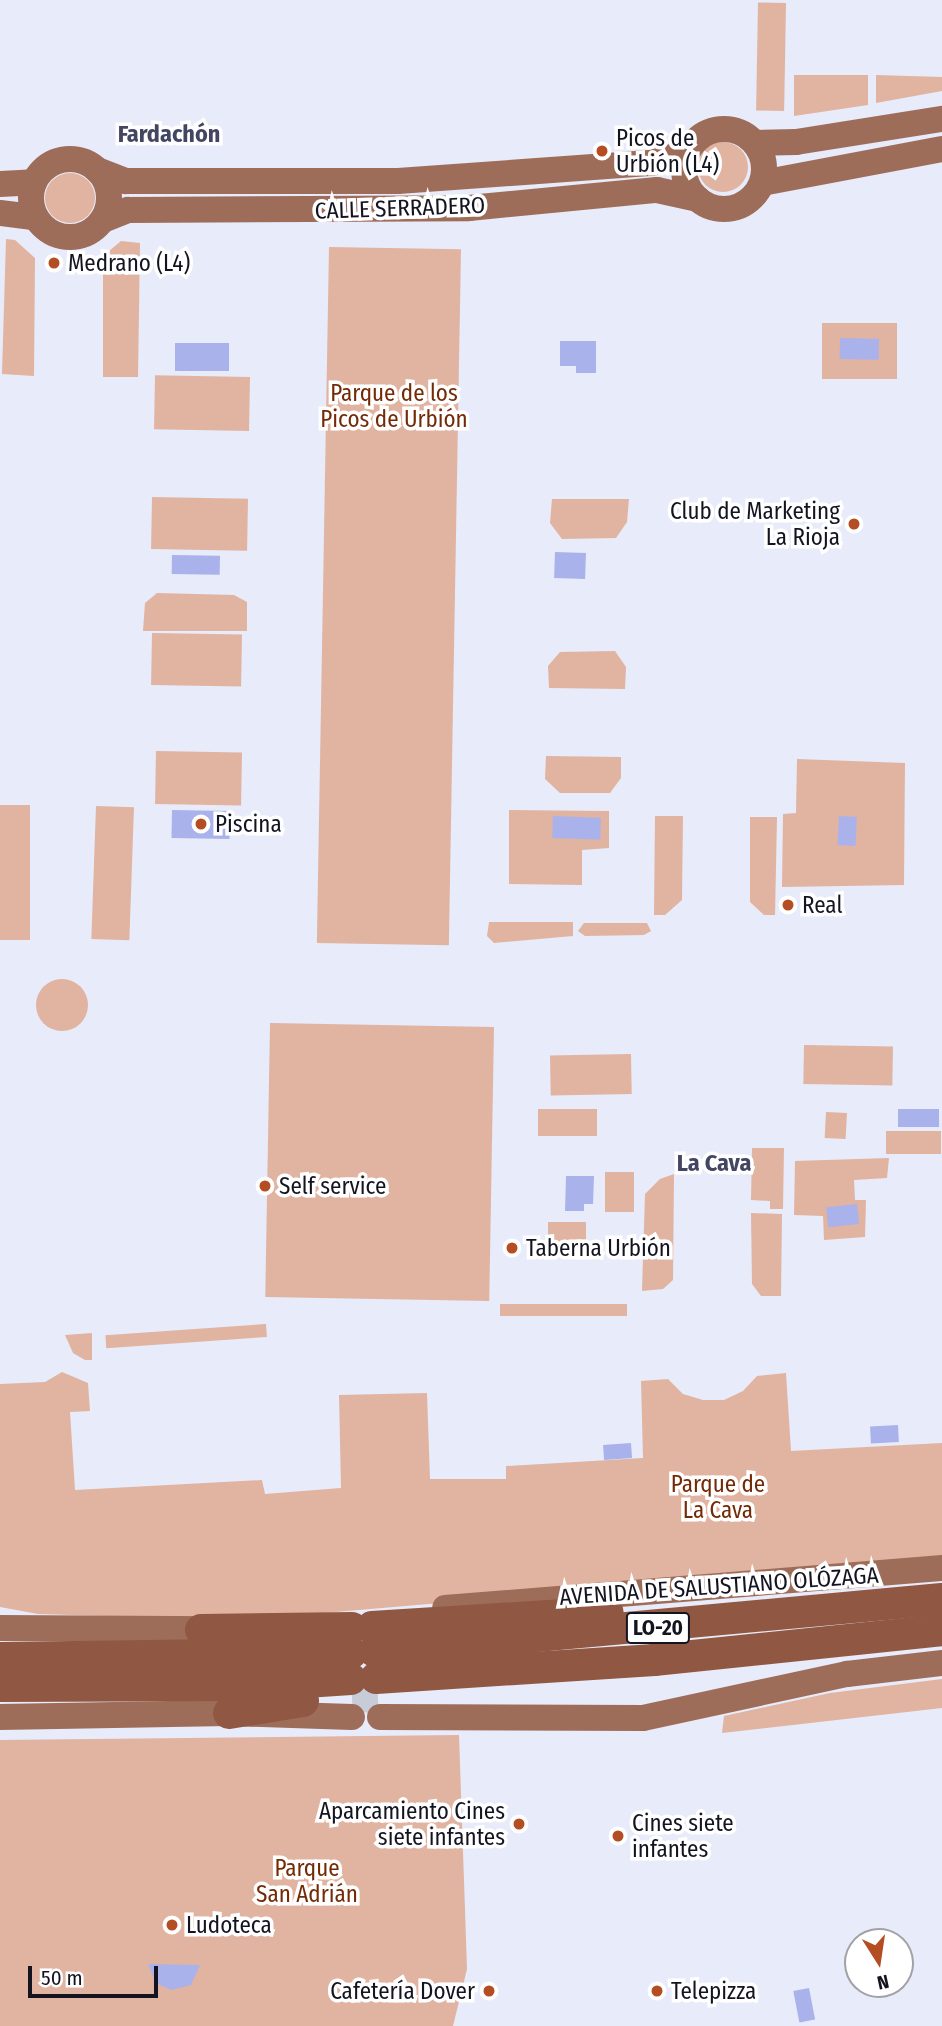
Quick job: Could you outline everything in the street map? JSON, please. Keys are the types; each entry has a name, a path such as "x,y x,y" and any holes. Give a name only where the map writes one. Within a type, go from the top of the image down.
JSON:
{"highway":[{"name":"LO-20","path":"363,1664 647,1609 717,1622 942,1599"},
{"path":"201,1630 363,1664"},
{"name":"LO-20","path":"363,1664 543,1687 654,1660 942,1630"},
{"path":"0,1658 363,1664"},
{"path":"0,1686 260,1685 363,1664"},
{"path":"229,1713 363,1664"}],"main road":[{"path":"755,143 796,142 942,119"},
{"path":"718,129 738,131 755,143 764,162 762,183 751,199 732,208 709,206 698,199 685,177 687,152 699,136 718,129"},
{"path":"762,183 942,149"},
{"name":"CALLE SERRADERO","path":"97,170 126,181 397,181 652,163 687,152"},
{"path":"65,160 97,170 109,199 103,220 89,233 73,237 52,234 35,217 31,200 34,182 46,167 65,160"},
{"path":"0,184 34,182"},
{"name":"CALLE SERRADERO","path":"103,220 128,210 469,208 657,190 698,199"},
{"path":"0,213 35,217"},
{"name":"AVENIDA DE SALUSTIANO OLÓZAGA","path":"363,1664 942,1568"},
{"path":"0,1628 201,1630"},
{"path":"363,1664 643,1718 847,1674 942,1663"},
{"path":"0,1717 229,1713"}],"green space":[{"path":"758,3 786,3 784,111 756,110"},
{"path":"794,75 868,75 868,105 794,116"},
{"path":"876,75 942,77 942,91 876,103"},
{"path":"723,142 741,149 748,167 741,185 723,192 705,185 698,167 705,149"},
{"path":"70,173 87,181 95,198 87,215 70,223 53,215 45,198 53,181"},
{"path":"6,239 15,240 35,258 34,376 2,374"},
{"path":"121,241 140,243 138,377 103,377 103,256"},
{"name":"Parque de los Picos de Urbión","path":"329,247 461,249 449,945 317,943"},
{"path":"822,323 897,323 897,379 822,379"},
{"path":"155,375 250,377 249,431 154,429"},
{"path":"152,497 248,499 247,551 151,549"},
{"path":"552,499 629,499 627,522 616,538 562,539 550,523"},
{"path":"157,593 234,595 247,602 247,631 143,631 145,603"},
{"path":"152,633 242,635 241,687 151,685"},
{"path":"615,651 626,667 625,689 549,688 548,666 560,652"},
{"path":"156,751 242,753 241,805 155,804"},
{"path":"546,756 621,757 621,778 610,793 560,793 545,779"},
{"path":"797,759 905,763 904,885 782,887 783,814 796,813"},
{"path":"0,805 30,805 30,940 0,940"},
{"path":"96,806 134,807 129,940 91,939"},
{"path":"509,810 609,811 609,848 582,850 582,885 509,884"},
{"path":"655,816 683,816 682,900 665,915 654,915"},
{"path":"750,817 777,817 775,915 764,915 750,902"},
{"path":"489,922 573,922 573,936 494,943 487,936"},
{"path":"584,923 647,923 651,931 644,935 585,936 578,931"},
{"path":"62,979 72,981 80,987 86,995 86,1015 80,1023 72,1029 62,1031 52,1029 44,1023 38,1015 36,1005 38,995 44,987 52,981"},
{"path":"270,1023 494,1027 489,1301 265,1297"},
{"path":"804,1045 893,1047 892,1086 803,1084"},
{"path":"631,1054 632,1094 551,1095 550,1055"},
{"path":"538,1109 597,1109 597,1136 538,1136"},
{"path":"826,1112 847,1113 846,1139 825,1138"},
{"path":"886,1131 941,1131 941,1154 886,1154"},
{"path":"752,1148 784,1148 783,1209 770,1209 770,1201 751,1200"},
{"path":"889,1158 887,1178 854,1180 855,1200 866,1200 865,1237 824,1240 823,1216 794,1215 795,1161"},
{"path":"605,1172 634,1172 634,1212 605,1212"},
{"path":"674,1174 673,1280 663,1289 642,1291 645,1194 660,1179"},
{"path":"751,1213 782,1214 781,1296 761,1296 752,1284"},
{"path":"548,1222 586,1222 586,1254 548,1254"},
{"path":"500,1304 627,1304 627,1316 500,1316"},
{"path":"266,1324 267,1337 106,1348 105,1335"},
{"path":"92,1333 92,1360 85,1360 73,1353 65,1335"},
{"name":"Parque de La Cava","path":"62,1372 88,1383 90,1411 70,1412 75,1490 262,1480 265,1494 341,1488 339,1395 427,1393 430,1479 506,1479 506,1466 643,1458 641,1381 668,1379 683,1394 703,1400 724,1400 743,1391 757,1376 786,1373 791,1451 942,1443 942,1560 242,1620 38,1614 0,1607 0,1384 45,1382"},
{"path":"942,1679 942,1708 722,1733 724,1716 830,1693"},
{"name":"Parque San Adrián","path":"459,1735 467,1969 453,2026 0,2026 0,1740"}],"water":[{"path":"840,338 879,339 879,360 840,359"},
{"path":"560,341 596,341 596,373 576,373 576,366 560,366"},
{"path":"175,343 229,343 229,371 175,371"},
{"path":"555,552 586,553 585,579 554,578"},
{"path":"172,555 220,556 220,575 172,574"},
{"name":"Piscina","path":"172,810 230,811 230,839 172,838"},
{"path":"553,816 601,818 600,840 552,838"},
{"path":"839,816 857,817 855,846 837,845"},
{"path":"898,1109 939,1109 939,1127 898,1127"},
{"path":"566,1176 594,1176 593,1204 584,1204 584,1211 565,1211"},
{"path":"857,1204 859,1224 828,1227 826,1207"},
{"path":"898,1425 899,1442 871,1443 870,1426"},
{"path":"631,1443 632,1458 604,1460 603,1445"},
{"path":"148,1964 200,1965 191,1985 171,1990 156,1983"},
{"path":"809,1988 815,2019 799,2022 793,1991"}],"tunnel":[{"path":"352,1697 378,1696"}],"place":[{"name":"Picos de Urbión (L4)","path":"602,151"},
{"name":"Medrano (L4)","path":"54,263"},
{"name":"Club de Marketing La Rioja","path":"854,524"},
{"name":"Piscina","path":"201,824"},
{"name":"Real","path":"788,905"},
{"name":"Self service","path":"265,1186"},
{"name":"Taberna Urbión","path":"512,1248"},
{"name":"Aparcamiento Cines siete infantes","path":"519,1824"},
{"name":"Cines siete infantes","path":"618,1836"},
{"name":"Ludoteca","path":"172,1925"},
{"name":"Cafetería Dover","path":"489,1991"},
{"name":"Telepizza","path":"657,1991"}],"district":[{"name":"Fardachón","path":"169,135"},
{"name":"La Cava","path":"714,1164"}]}
